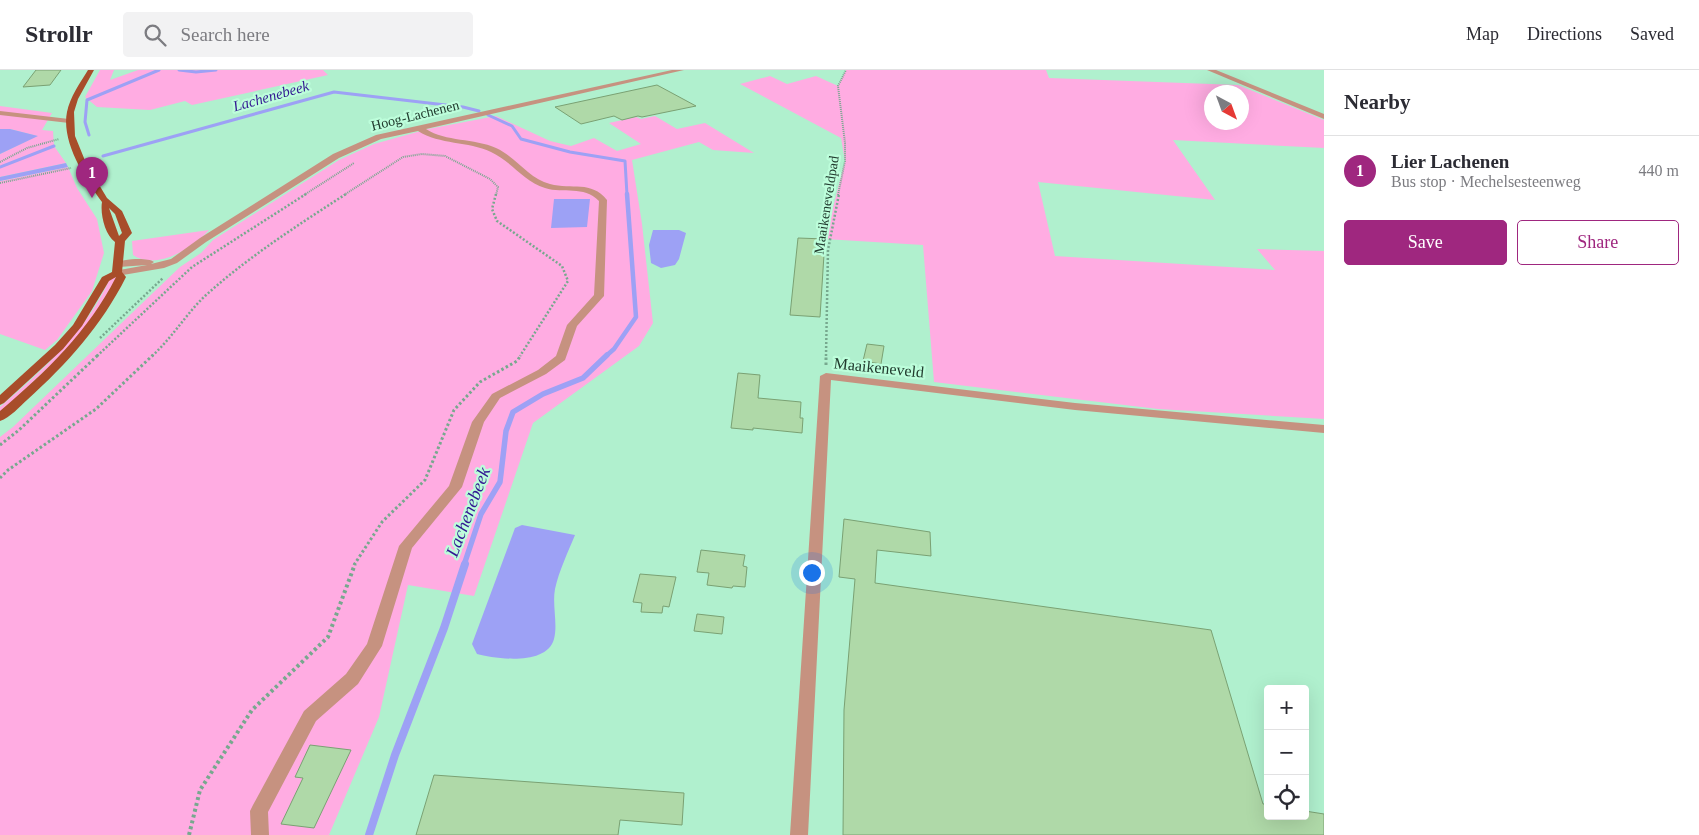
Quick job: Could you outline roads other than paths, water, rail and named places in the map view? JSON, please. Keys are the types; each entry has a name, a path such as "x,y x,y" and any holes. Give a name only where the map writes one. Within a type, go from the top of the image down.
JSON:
{"main road":[{"path":"0,418 58,365 91,328 112,299 121,278 118,269 120,241 126,233 124,227 115,207 106,202 81,163 72,140 69,122 69,115 76,93 92,70"},
{"path":"106,202 105,208 113,236 120,241"},
{"path":"0,402 60,347 77,326 105,279 118,269"}],"street":[{"name":"Hoog-Lachenen","path":"118,269 164,265 336,156 379,137 681,70"},
{"path":"1210,70 1324,117"},
{"path":"0,113 69,122"},
{"path":"260,835 259,811 310,716 352,679 374,646 406,546 455,487 478,422 496,396 542,372 561,358 572,325 599,296 603,200 597,193 588,189 543,185 493,149 437,136 424,132 418,127"},
{"name":"Maaikeneveld","path":"799,835 826,376 1094,410 1324,429"}],"water":[{"path":"0,129 10,129 38,136 0,154"},
{"path":"66,163 68,167 0,181 0,177"},
{"path":"554,199 590,199 587,227 551,228"},
{"path":"653,230 679,230 686,233 679,259 675,265 661,268 651,263 649,245"},
{"path":"522,525 575,535 561,568 555,589 554,639 549,648 532,657 508,659 477,654 472,644 515,528"}],"waterway":[{"path":"89,135 85,122 87,100 159,70"},
{"path":"179,70 196,72 216,70"},
{"name":"Lachenebeek","path":"103,156 334,92 463,107 479,111"},
{"name":"Lachenebeek","path":"488,115 512,126 521,139 570,152 625,161 627,195"},
{"path":"0,167 54,146"},
{"name":"Lachenebeek","path":"606,356 614,349 636,317 627,194"},
{"name":"Lachenebeek","path":"464,565 481,514 500,482 506,431 513,412 543,394 583,378 607,355"},
{"name":"Lachenebeek","path":"369,835 395,755 444,628 465,564"}],"place":[{"name":"Lier Lachenen","path":"92,198"}]}
